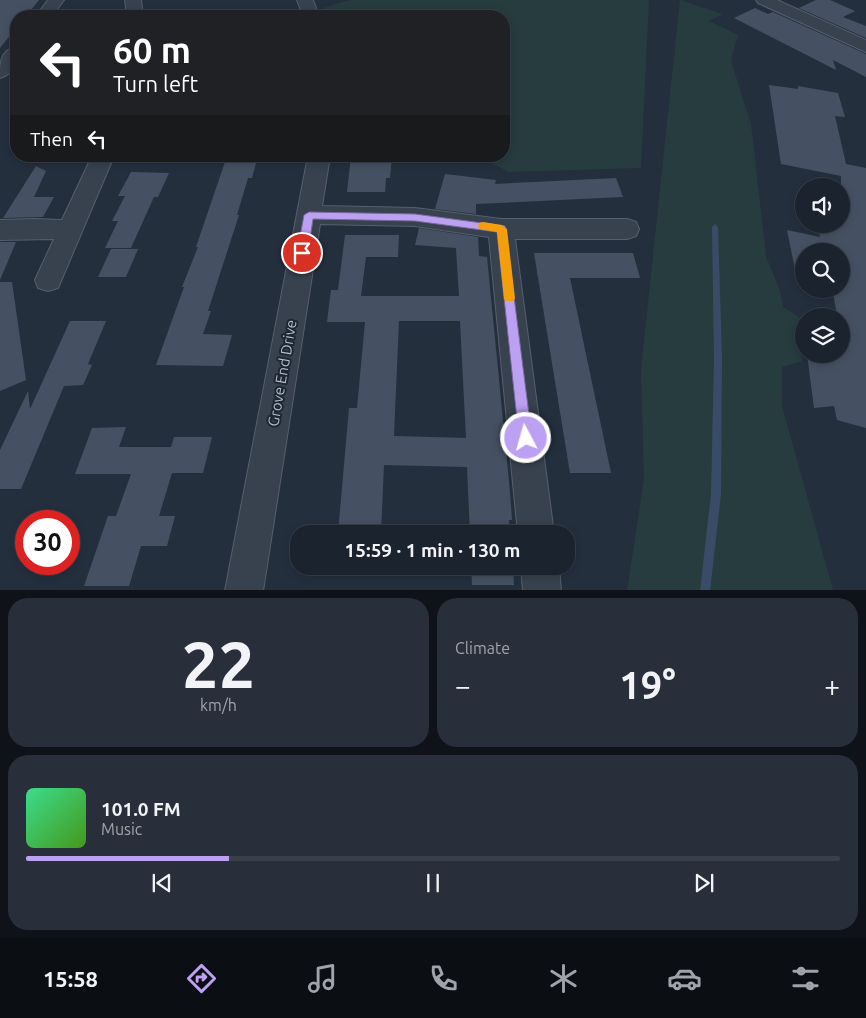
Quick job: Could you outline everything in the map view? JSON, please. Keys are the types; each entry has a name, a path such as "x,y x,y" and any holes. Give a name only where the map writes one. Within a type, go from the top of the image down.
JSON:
{"street":[{"path":"764,0 866,47"},
{"path":"0,72 10,60"},
{"path":"48,280 101,162"},
{"name":"Grove End Drive","path":"244,590 318,162"},
{"path":"309,215 415,217 502,229 627,230"},
{"path":"0,230 35,228 71,230"},
{"path":"502,229 535,525"},
{"path":"541,575 542,590"}],"green space":[{"path":"350,0 649,0 641,168 509,172 489,162 510,162 510,10 328,10 323,8"},
{"path":"680,0 723,14 709,21 738,35 731,61 751,124 766,256 780,291 783,307 795,314 795,363 782,367 782,406 833,590 627,590 644,480 641,369"}],"building":[{"path":"0,0 39,0 31,10 10,10 10,36 0,48"},
{"path":"816,0 830,0 855,11 843,17 866,26 866,38 799,8"},
{"path":"755,8 768,14 773,12 866,54 866,77 833,60 836,70 734,18"},
{"path":"769,85 798,89 798,86 838,93 845,117 835,116 846,164 866,168 866,428 837,420 834,406 814,408 808,363 850,363 850,308 836,308 834,298 850,298 850,243 795,243 795,269 787,230 820,237 819,233 850,233 850,178 841,178 841,176 781,164"},
{"path":"225,162 256,162 252,178 248,178 237,215 239,215 208,311 211,311 203,334 232,335 223,366 156,365 184,287 182,287 198,247 196,247"},
{"path":"350,162 391,162 390,178 386,178 385,192 347,192"},
{"path":"36,166 46,171 34,197 54,197 43,217 3,218"},
{"path":"131,172 169,173 158,197 154,197 131,248 105,248 118,221 112,221 125,196 118,196"},
{"path":"445,174 496,180 495,184 616,178 623,197 476,204 476,214 435,209"},
{"path":"419,228 478,237 479,256 487,257 512,520 509,520 509,525 470,525 467,467 384,465 381,525 339,525 349,408 357,408 365,322 327,322 331,290 338,290 345,235 399,235 398,257 366,257 361,296 459,296 456,248 415,245","holes":["399,321 460,321 466,438 394,436"]},
{"path":"0,242 16,242 0,280"},
{"path":"111,249 138,249 126,277 98,277"},
{"path":"534,253 633,253 640,278 570,278 611,473 570,473"},
{"path":"0,282 12,282 26,380 0,391"},
{"path":"70,321 106,321 88,364 92,365 83,385 64,386 21,489 0,489 0,450 28,391 30,409"},
{"path":"126,427 119,447 171,447 174,437 212,437 203,473 172,473 159,516 175,516 167,546 141,546 129,586 84,586 108,516 116,516 131,474 75,474 92,428"},
{"path":"471,575 513,575 514,585 472,585"}],"waterway":[{"path":"705,590 716,494 718,358 715,227"}],"slow traffic":[{"path":"483,226 502,229 509,298"}],"route":[{"path":"302,253 309,215 415,217 502,229 526,438"}]}
